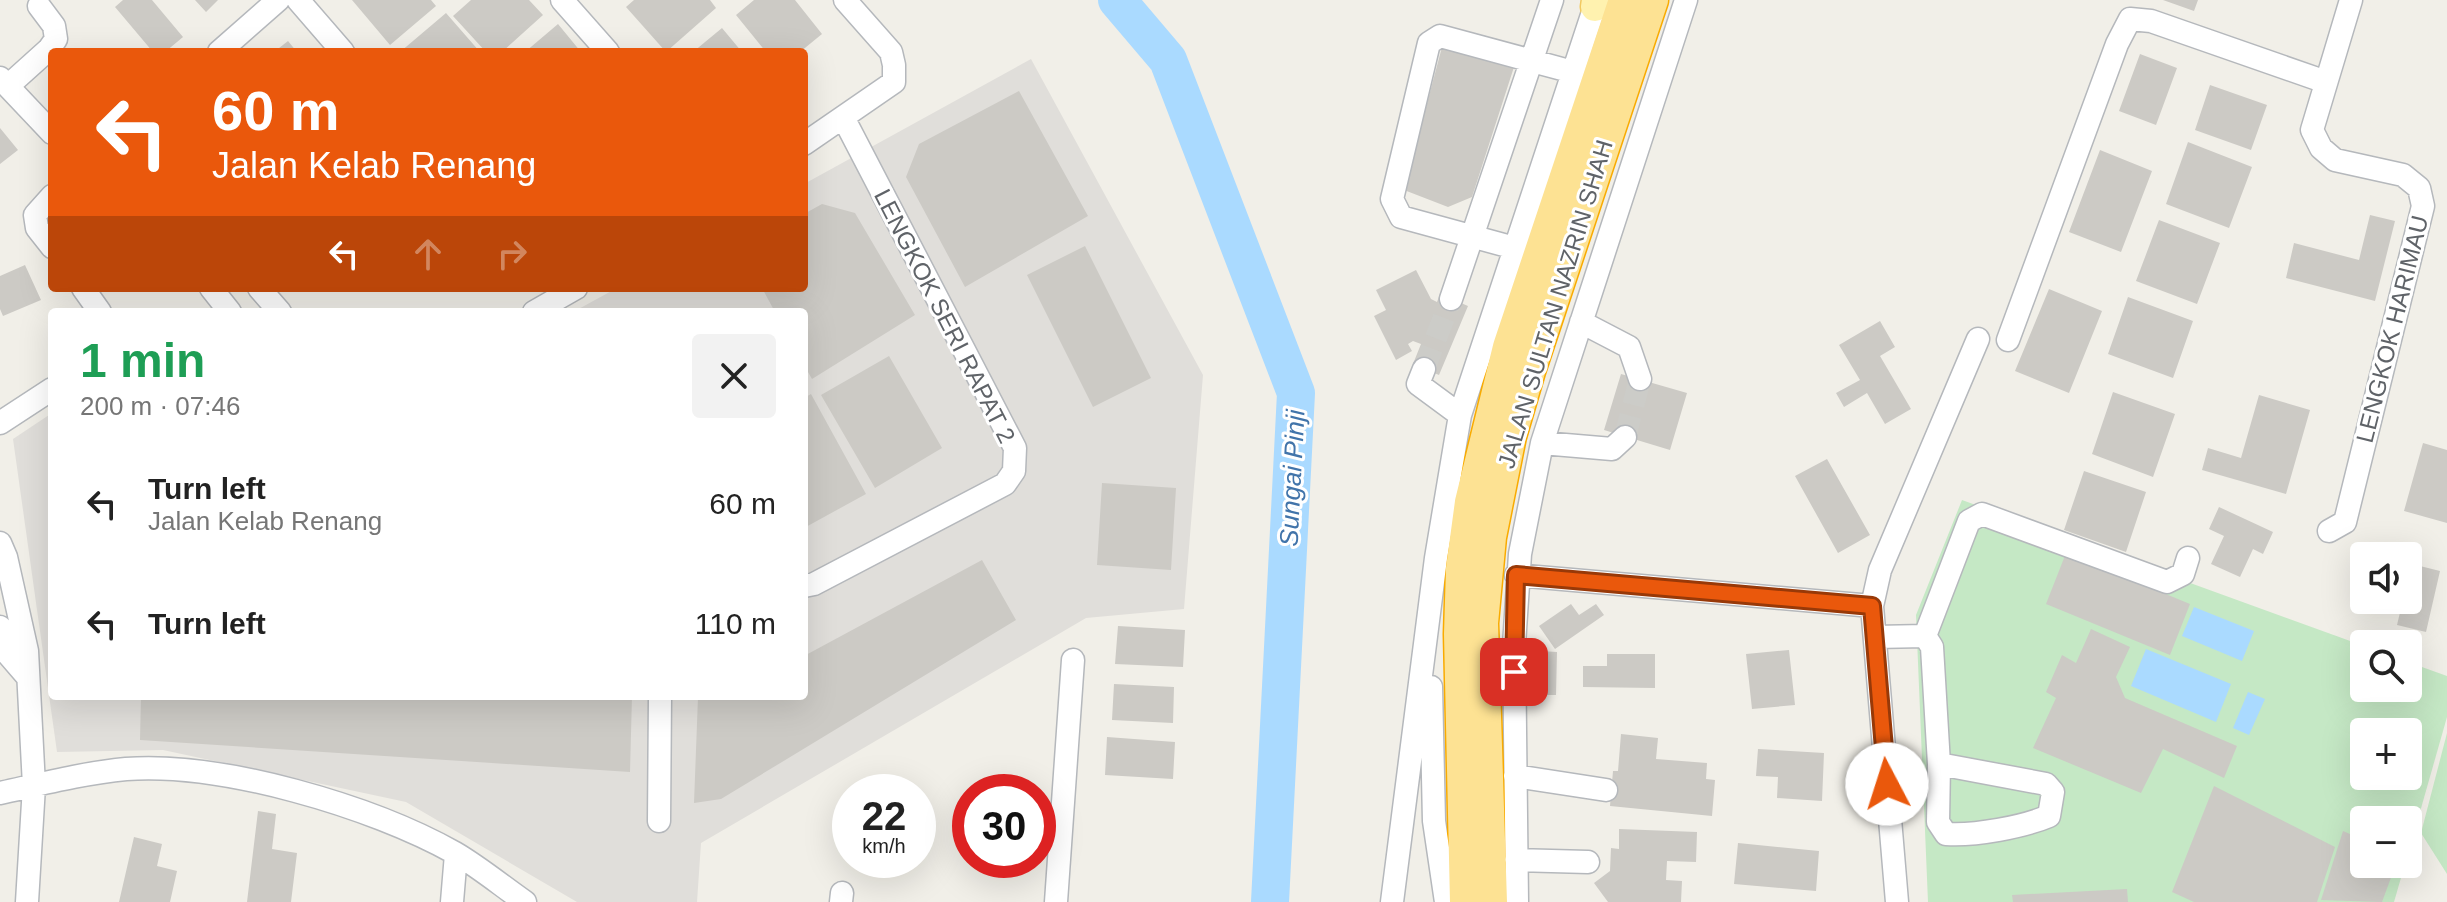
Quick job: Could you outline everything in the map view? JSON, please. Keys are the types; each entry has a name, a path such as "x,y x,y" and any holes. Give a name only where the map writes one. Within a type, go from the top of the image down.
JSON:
{"highway":[{"name":"JALAN SULTAN NAZRIN SHAH","path":"1491,902 1482,623 1490,537 1486,426 1539,342 1652,0"},
{"name":"JALAN SULTAN NAZRIN SHAH","path":"1466,902 1461,693 1462,569 1471,502 1486,426 1603,2"}],"street":[{"path":"224,48 278,0"},
{"path":"298,0 340,48"},
{"path":"562,0 604,48"},
{"path":"808,142 894,82 891,52 845,0"},
{"path":"1451,299 1552,0"},
{"path":"1517,902 1516,575 1542,443 1686,0"},
{"name":"LENGKOK HARIMAU","path":"2329,531 2345,522 2423,206 2419,188 2403,175 2335,160 2321,148 2312,130 2351,0"},
{"path":"1392,902 1436,558 1486,426 1515,248 1573,72 1603,2"},
{"path":"39,6 54,26 56,39 50,48"},
{"path":"2008,340 2117,44 2130,19 2151,21 2326,82"},
{"path":"1515,248 1401,217 1392,199 1429,43 1440,36 1573,72"},
{"path":"48,50 4,81 48,129"},
{"name":"LENGKOK SERI RAPAT 2","path":"808,585 1005,484 1014,471 1015,448 844,119"},
{"path":"48,200 35,215 37,228 48,242"},
{"path":"214,292 227,308"},
{"path":"262,292 276,308"},
{"path":"1581,322 1629,347 1640,379"},
{"path":"1897,902 1872,606 1880,570 1978,339"},
{"path":"1424,369 1418,384 1486,426"},
{"path":"0,423 48,392"},
{"path":"1542,443 1612,449 1625,437"},
{"path":"1925,636 1969,521 1982,514 2167,582 2183,574 2188,558"},
{"path":"0,543 6,557 27,651 34,786 27,902"},
{"path":"1436,558 1431,738 1434,821 1446,902"},
{"path":"1516,575 1872,606"},
{"path":"0,627 7,653 26,675"},
{"path":"1875,637 1925,636"},
{"path":"1925,636 1932,647 1939,764 1938,822 1946,834 1960,835 2049,816 2053,792 2046,784 1939,764"},
{"path":"1056,902 1073,660"},
{"path":"659,821 660,700"},
{"path":"0,793 126,769 186,771 251,781 385,821 456,854 525,902"},
{"path":"1515,776 1606,790"},
{"path":"452,902 456,854"},
{"path":"1516,860 1588,862"}],"shaded area":[{"path":"1031,59 1203,375 1184,609 1086,618 701,843 697,902 577,902 406,802 163,750 57,752 50,700 808,700 808,308 580,308 610,292 808,292 808,182"},
{"path":"48,416 48,688 13,439"}],"green space":[{"path":"1962,500 2350,641 2350,702 2422,702 2422,667 2447,676 2447,717 2422,806 2350,806 2350,878 2401,878 2394,902 1928,902 1916,615"},
{"path":"2447,733 2447,874 2422,835"}],"water":[{"path":"2194,607 2254,631 2242,661 2182,636"},
{"path":"2146,649 2231,684 2216,722 2131,686"},
{"path":"2248,692 2265,699 2249,735 2233,728"}],"building":[{"path":"123,0 152,0 183,37 170,48 150,48 115,7"},
{"path":"195,0 218,0 206,12"},
{"path":"352,0 431,0 436,6 390,45"},
{"path":"471,0 529,0 543,15 506,48 482,48 453,16"},
{"path":"634,0 710,0 716,8 671,48 662,48 626,7"},
{"path":"754,0 795,0 822,34 805,48 763,48 736,15"},
{"path":"2163,0 2198,0 2194,11"},
{"path":"446,13 477,48 405,48"},
{"path":"558,24 578,48 530,48"},
{"path":"722,28 739,48 698,48"},
{"path":"288,41 294,48 279,48"},
{"path":"1442,47 1514,67 1472,197 1448,207 1404,190"},
{"path":"2140,54 2177,68 2156,125 2119,111"},
{"path":"2210,85 2267,105 2251,150 2195,130"},
{"path":"1019,91 1088,216 965,287 906,177 919,144"},
{"path":"0,128 18,150 0,164"},
{"path":"2188,142 2252,167 2229,228 2166,204"},
{"path":"2100,150 2152,171 2121,252 2069,232"},
{"path":"822,204 855,213 915,315 812,379 808,372 808,308 773,308 764,292 808,292 808,212"},
{"path":"2370,215 2395,221 2375,301 2286,278 2294,243 2359,260"},
{"path":"2159,220 2220,243 2197,304 2136,281"},
{"path":"1085,246 1151,378 1093,407 1027,275"},
{"path":"25,265 41,300 3,316 0,309 0,276"},
{"path":"1416,270 1431,299 1437,302 1440,294 1468,306 1439,375 1413,364 1421,344 1413,341 1408,344 1412,351 1396,360 1374,316 1386,310 1376,290"},
{"path":"2049,289 2102,311 2069,393 2015,371"},
{"path":"2128,297 2193,321 2173,378 2108,354"},
{"path":"1880,321 1895,347 1880,356 1911,409 1885,424 1867,393 1844,407 1836,393 1860,380 1839,345"},
{"path":"889,356 942,448 875,488 821,395"},
{"path":"1621,374 1687,393 1670,450 1604,430"},
{"path":"2113,392 2175,414 2153,477 2092,454"},
{"path":"811,394 866,494 808,526 808,396"},
{"path":"2259,395 2310,410 2286,494 2202,470 2208,448 2241,458"},
{"path":"2423,443 2447,450 2447,523 2404,511"},
{"path":"1827,459 1870,535 1838,553 1795,476"},
{"path":"2084,471 2146,492 2126,552 2064,530"},
{"path":"1102,483 1176,488 1171,570 1097,565"},
{"path":"2219,507 2273,532 2263,554 2253,549 2240,577 2211,564 2224,536 2209,529"},
{"path":"2066,553 2190,604 2170,655 2046,604"},
{"path":"982,560 1016,620 721,799 694,803 698,700 808,700 808,654"},
{"path":"2422,566 2440,571 2426,632 2397,625 2400,614 2422,614"},
{"path":"1571,604 1579,615 1596,604 1604,615 1555,649 1539,626"},
{"path":"1118,626 1185,630 1183,667 1115,664"},
{"path":"2091,629 2130,647 2116,677 2125,698 2237,746 2224,778 2163,749 2141,793 2033,748 2056,698 2046,692 2062,655 2076,663"},
{"path":"1789,650 1795,705 1752,709 1746,654"},
{"path":"1540,651 1557,652 1556,695 1539,695"},
{"path":"1607,654 1655,654 1655,688 1583,687 1583,666 1607,666"},
{"path":"1114,684 1174,687 1173,723 1112,720"},
{"path":"141,700 632,700 630,772 140,740"},
{"path":"1621,734 1658,738 1656,759 1707,763 1706,779 1715,780 1712,816 1610,806 1613,771 1618,771"},
{"path":"1107,737 1175,742 1173,779 1105,775"},
{"path":"1758,749 1824,753 1822,801 1777,798 1778,777 1756,776"},
{"path":"2214,786 2335,847 2317,902 2194,902 2172,892"},
{"path":"258,811 276,814 272,849 297,853 291,902 247,902"},
{"path":"1619,829 1697,832 1696,862 1667,861 1666,880 1682,881 1681,902 1608,902 1594,883 1610,871 1611,848 1619,849"},
{"path":"2343,831 2350,834 2350,878 2391,878 2382,902 2321,900"},
{"path":"134,837 162,844 157,866 177,871 170,902 119,902"},
{"path":"1738,843 1819,851 1816,891 1734,884"},
{"path":"2127,889 2128,902 2013,902 2012,895"}],"waterway":[{"name":"Sungai Pinji","path":"1117,0 1168,60 1296,393 1270,902"}],"tunnel":[{"path":"1424,369 1451,299"},
{"path":"1625,437 1640,379"}],"route":[{"path":"1514,672 1516,575 1872,606 1887,784"}]}
